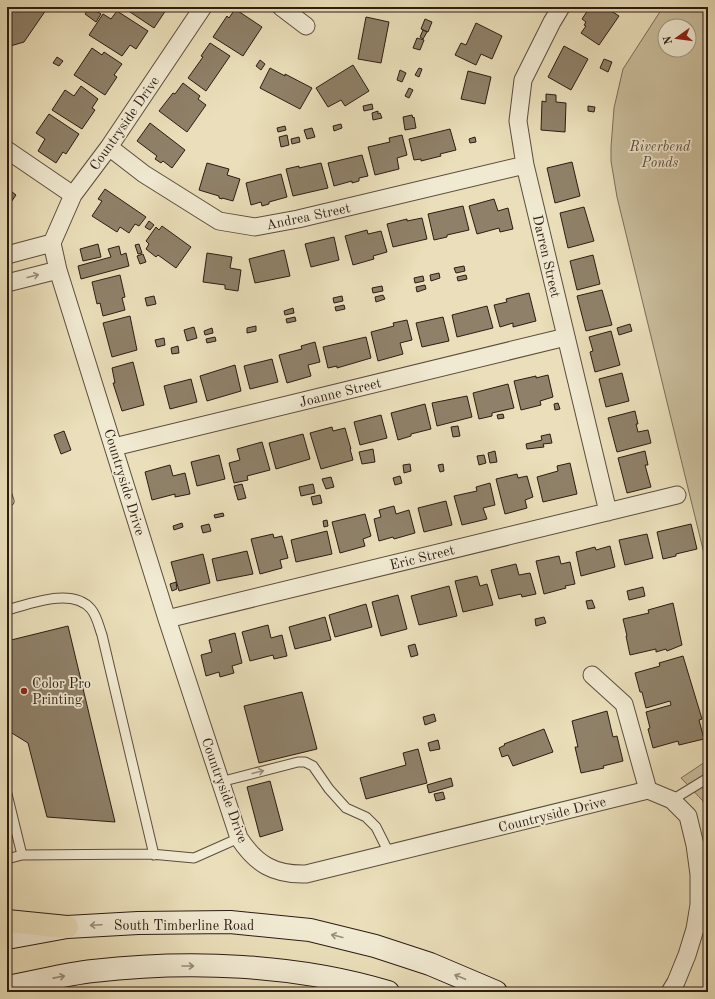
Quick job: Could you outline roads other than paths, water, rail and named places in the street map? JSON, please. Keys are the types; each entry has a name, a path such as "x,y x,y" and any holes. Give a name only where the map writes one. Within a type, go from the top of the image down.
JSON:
{"highway":[{"path":"7,921 67,927"}],"main road":[{"name":"South Timberline Road","path":"7,938 67,927 138,923 230,922 310,930 382,948 430,964 496,992"},
{"path":"7,987 92,971 155,966 205,966 277,970 327,978 388,992"}],"street":[{"name":"Countryside Drive","path":"203,7 109,147 73,195 52,243 58,270 167,619 239,838 248,852 261,863 277,871 293,874 306,874 648,790"},
{"path":"281,7 306,26"},
{"name":"Darren Street","path":"562,7 552,22 523,80 518,121 525,165 608,512"},
{"name":"Andrea Street","path":"109,147 144,174 219,221 255,227 298,219 525,165"},
{"path":"7,150 73,195"},
{"path":"7,255 52,243"},
{"path":"7,283 58,270"},
{"name":"Joanne Street","path":"114,447 566,337"},
{"name":"Eric Street","path":"167,619 677,495"},
{"path":"592,675 624,704 648,790 672,800 688,816 695,845 699,874 699,905 695,929 688,955 670,992"}],"lane":[{"path":"7,495 9,501 7,502"},
{"path":"7,610 45,600 68,598 86,604 92,610 102,635 154,855"},
{"path":"220,782 298,762 305,762 312,766 329,789 346,808 366,817 376,827 389,854"},
{"path":"672,800 708,778"},
{"path":"7,797 22,856"},
{"path":"7,859 22,856 154,855 194,858 239,838"}],"place":[{"name":"Color Pro Printing","path":"24,691"}],"park label":[{"name":"Riverbend Ponds","path":"660,154"}]}
